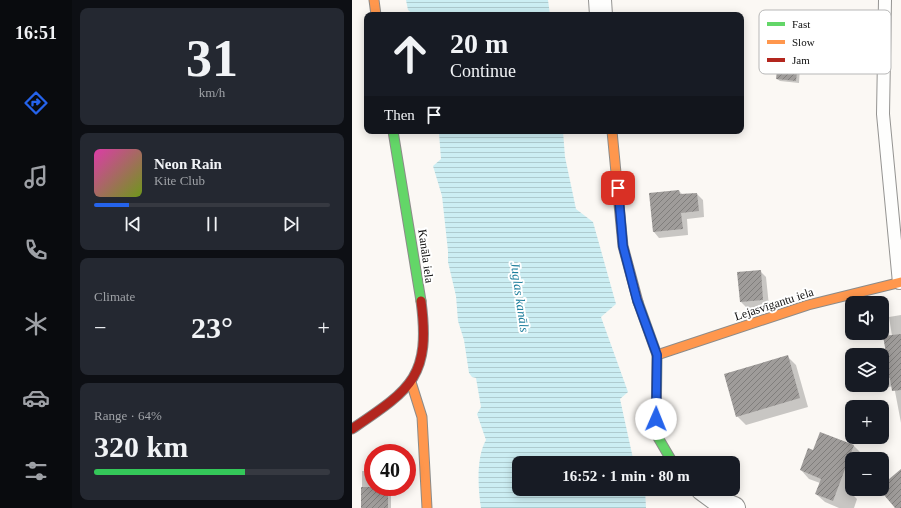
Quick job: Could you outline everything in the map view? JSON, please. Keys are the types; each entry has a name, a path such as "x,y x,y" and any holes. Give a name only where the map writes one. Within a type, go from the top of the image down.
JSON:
{"street":[{"path":"374,0 376,12"},
{"path":"600,0 601,12"},
{"name":"Kanāla iela","path":"352,429 398,395 411,382 419,368 423,353 424,334 413,239 394,134"},
{"path":"612,134 623,246 637,300 657,355 656,434 669,456"},
{"name":"Lejasvīgantu iela","path":"657,355 682,348 808,305 900,283"},
{"path":"411,382 422,417 427,508"},
{"path":"712,496 721,503 734,508"}],"lane":[{"path":"885,0 885,10"},
{"path":"884,74 883,114 900,283"}],"water":[{"path":"406,0 548,0 550,12 410,12 408,10"},
{"name":"Juglas kanāls","path":"439,134 563,134 565,157 576,209 593,222 616,304 601,317 628,392 620,399 632,456 512,456 512,496 645,496 646,508 481,508 479,492 479,464 486,440 477,414 481,407 476,378 472,377 469,373 464,340 458,321 456,296 448,262 442,196 433,166 441,159"}],"building":[{"path":"777,74 797,74 796,81 776,79"},
{"path":"679,190 680,194 697,193 699,211 681,213 683,229 653,232 649,193"},
{"path":"761,270 763,300 740,302 737,272"},
{"path":"901,334 901,390 892,391 889,378 889,348 885,348 884,340 889,340 889,335"},
{"path":"788,355 800,398 736,417 724,374"},
{"path":"820,432 845,442 845,444 854,445 851,452 845,452 845,469 833,501 815,494 821,479 800,470 808,448 813,450"},
{"path":"901,469 901,508 895,508 885,496 889,496 889,479"},
{"path":"361,487 364,487 364,496 388,496 388,508 361,508"}],"traffic: fast":[{"path":"393,134 421,301"},
{"path":"638,302 657,355 656,434 669,456"}],"traffic: slow":[{"path":"374,0 376,12"},
{"path":"612,134 623,246 638,302"},
{"path":"657,355 808,305 901,282"},
{"path":"411,382 422,417 427,508"}],"traffic: jam":[{"path":"352,429 389,403 402,391 412,378 419,364 423,347 421,301"}],"route":[{"path":"618,188 623,246 637,300 657,355 656,419"}]}
